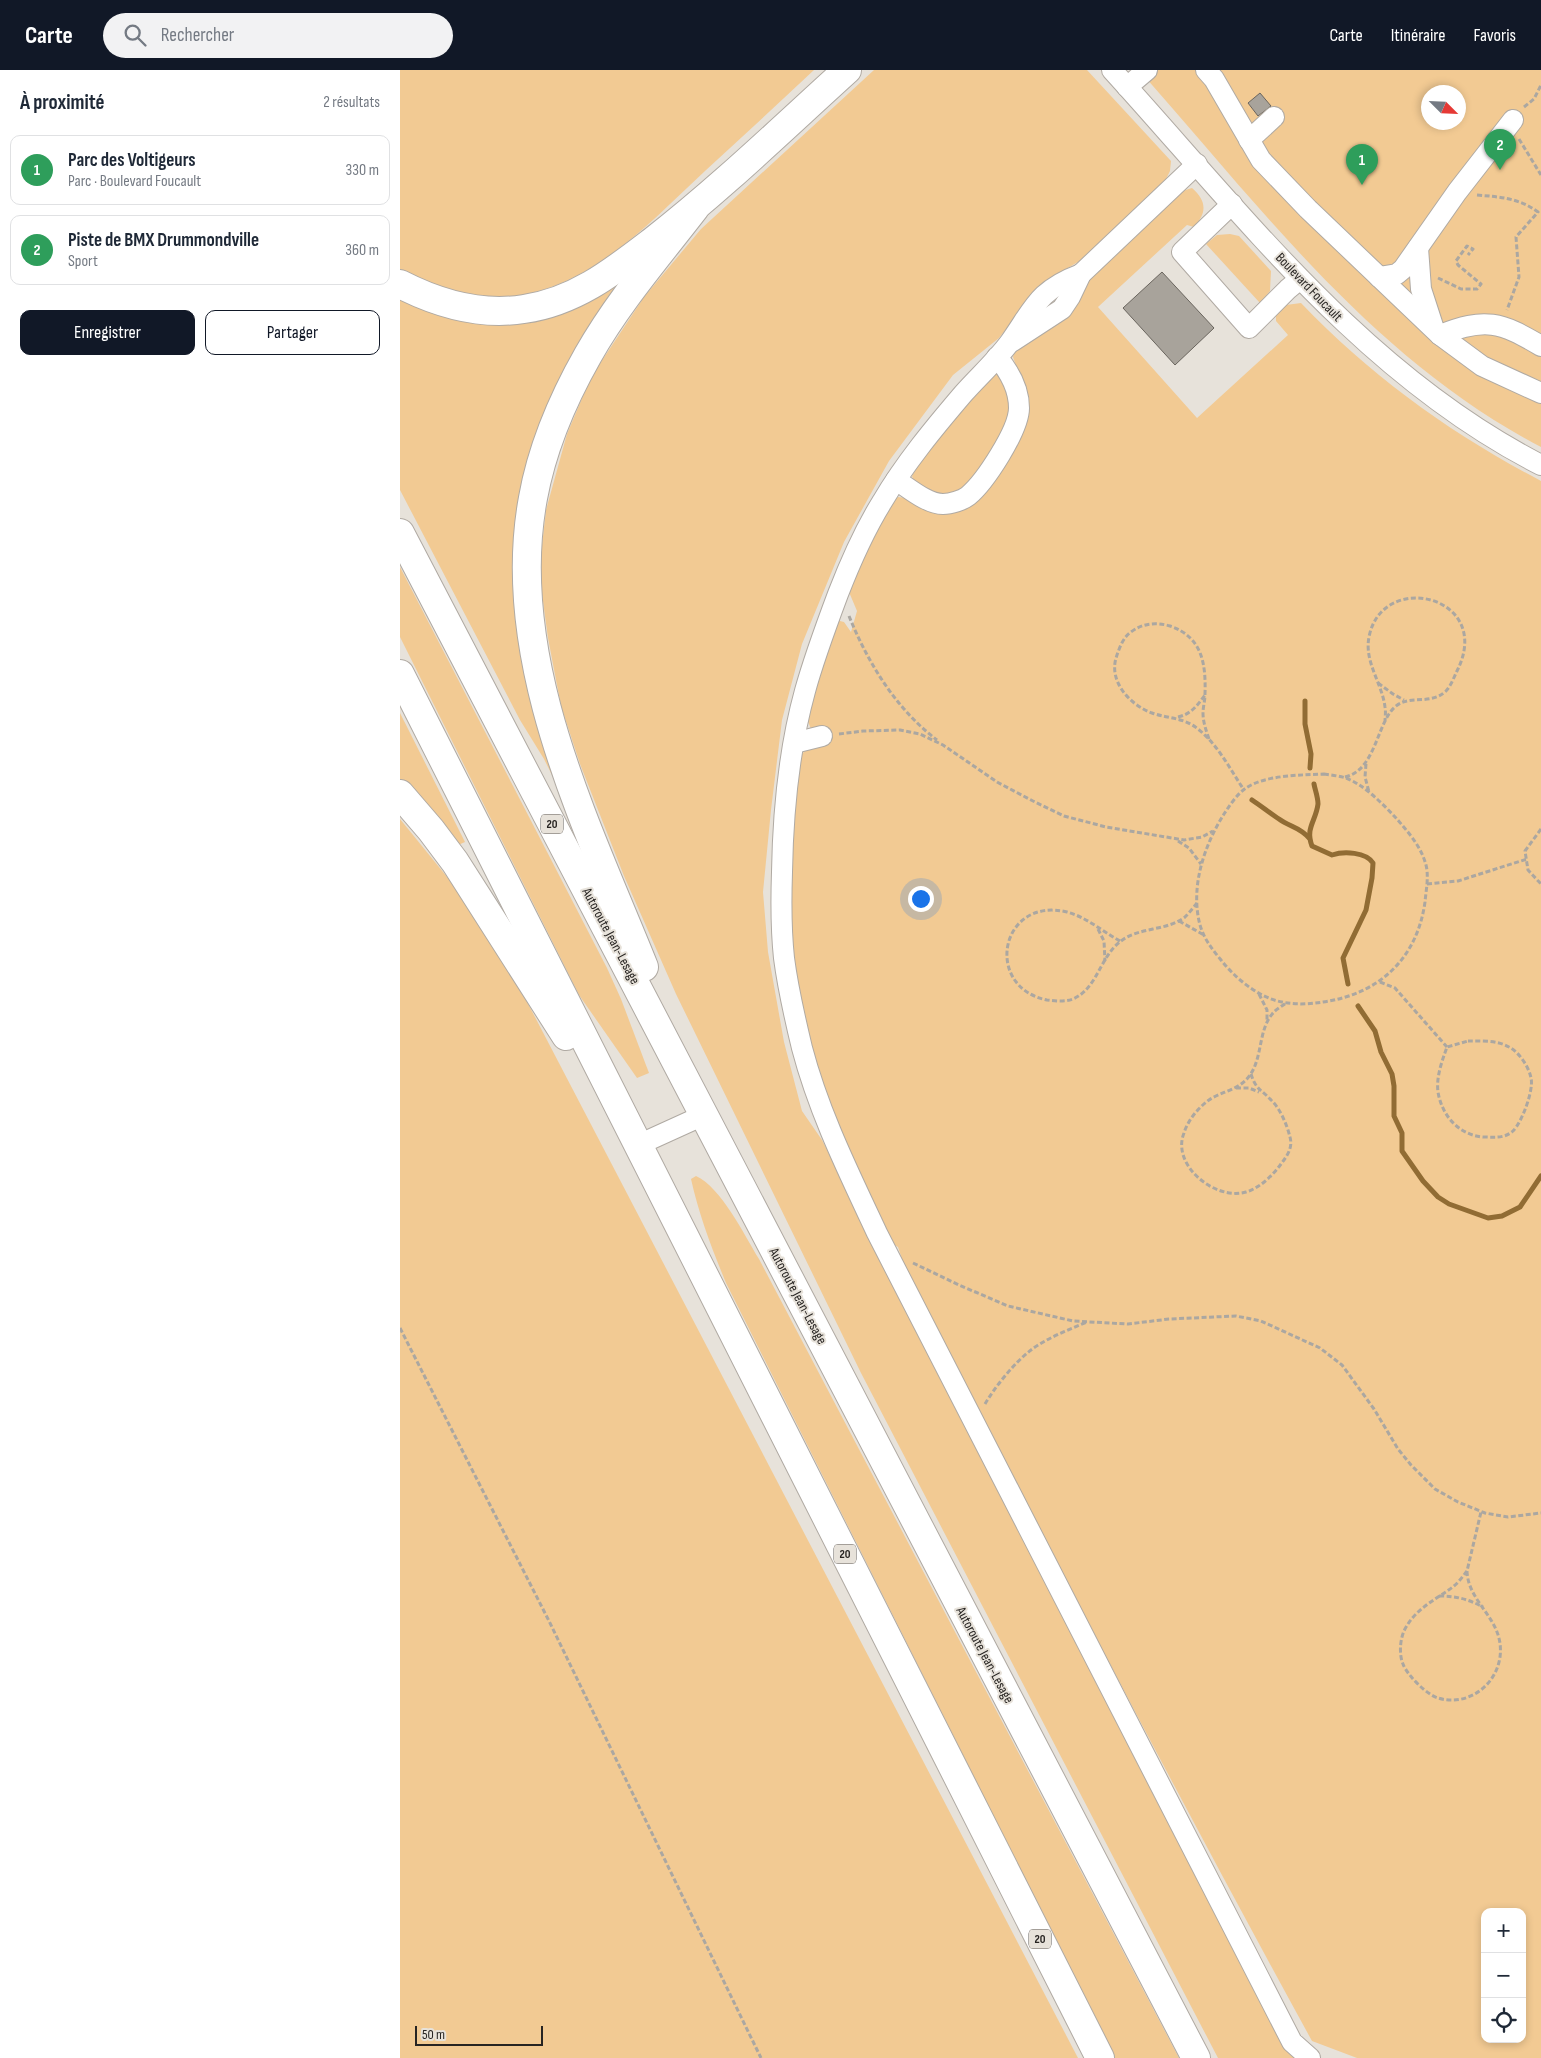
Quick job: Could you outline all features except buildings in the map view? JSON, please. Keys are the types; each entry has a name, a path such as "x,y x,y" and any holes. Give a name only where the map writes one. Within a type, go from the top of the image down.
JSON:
{"highway":[{"path":"400,284 441,302 467,309 497,312 540,306 568,297 593,284 695,208 847,70"},
{"path":"695,208 641,277 606,326 587,356 562,407 546,451 533,497 527,569 536,653 557,741 593,839 704,1115"},
{"name":"Autoroute Jean-Lesage","path":"400,533 1196,2058"},
{"name":"20","path":"400,674 1100,2058"},
{"path":"400,794 455,862 513,955 638,1145"}],"street":[{"name":"Boulevard Foucault","path":"1112,70 1300,279 1366,344 1428,395 1475,427 1541,465"},
{"path":"1127,86 1147,70"},
{"path":"1206,70 1214,79 1261,160 1308,209 1438,332 1482,366 1541,392"},
{"path":"1249,140 1274,117"},
{"path":"1379,277 1397,274 1404,269 1457,192 1511,122"},
{"path":"1197,164 1081,274 1062,309 1003,350 938,423 896,480 863,536 822,634 806,685 794,743 786,794 781,906 784,958 803,1052 839,1152 974,1424 1292,2042 1310,2058"},
{"path":"1232,204 1182,252 1249,328 1300,279"},
{"path":"1418,248 1419,271 1425,305 1438,332"},
{"path":"1438,332 1480,323 1502,326 1541,346"},
{"path":"896,480 928,500 942,504 956,502 968,496 984,477 1009,440 1019,409 1018,395 1003,350"},
{"path":"794,743 822,736"},
{"path":"638,1145 704,1115"}],"path":[{"path":"1541,85 1534,99 1511,122 1541,175"},
{"path":"1457,192 1515,200 1527,204 1540,212 1516,237 1519,277 1502,326"},
{"path":"1419,271 1425,271 1461,289 1477,289 1481,287 1481,284 1456,262 1467,246 1473,249 1468,255"},
{"path":"839,592 869,657 890,692 905,712 923,730 998,782 1064,816 1106,827 1184,840 1202,837 1214,830"},
{"path":"1342,777 1356,773 1366,763 1385,722 1396,705 1405,700 1436,698 1446,690 1458,670 1464,655 1465,636 1462,624 1443,604 1427,598 1410,598 1389,605 1381,612 1369,635 1370,662 1385,707 1385,722"},
{"path":"1209,739 1204,723 1205,694 1200,651 1190,636 1178,629 1160,623 1142,625 1129,633 1120,646 1115,660 1114,669 1119,688 1135,702 1151,712 1177,717 1196,728 1209,739 1244,790"},
{"path":"1377,682 1392,694 1405,700"},
{"path":"1177,717 1186,715 1196,708 1205,694"},
{"path":"822,736 863,731 900,730 920,734 943,744"},
{"path":"1366,763 1365,777 1369,793"},
{"path":"1324,774 1342,777 1369,793 1414,838 1426,865 1427,884 1423,916 1414,938 1399,964 1380,982 1359,994 1340,1000 1308,1004 1281,1002 1259,993 1228,970 1208,944 1200,925 1198,902 1201,865 1214,830 1231,803 1244,790 1260,782 1288,776 1324,774"},
{"path":"1541,829 1525,851 1528,870 1541,884"},
{"path":"1175,839 1189,848 1201,865"},
{"path":"1427,884 1458,881 1527,859"},
{"path":"1120,941 1090,922 1067,912 1048,910 1031,913 1018,923 1012,935 1006,954 1008,970 1026,992 1038,998 1054,1001 1071,1000 1084,994 1120,941 1179,921 1198,902"},
{"path":"1179,921 1204,935"},
{"path":"1096,927 1104,941 1106,953 1104,964"},
{"path":"1380,982 1395,988 1447,1047"},
{"path":"1259,993 1267,1010 1268,1022"},
{"path":"1251,1074 1254,1085 1272,1100 1282,1118 1291,1138 1289,1153 1276,1171 1260,1184 1245,1192 1229,1192 1212,1187 1196,1176 1185,1161 1181,1149 1183,1135 1188,1122 1210,1099 1236,1088 1246,1081 1251,1074 1268,1022 1274,1012 1287,1003"},
{"path":"1468,1041 1491,1042 1510,1047 1524,1060 1532,1079 1529,1098 1520,1119 1512,1131 1500,1138 1474,1136 1458,1128 1446,1116 1438,1092 1440,1067 1447,1047 1468,1041"},
{"path":"1236,1088 1249,1088 1262,1093"},
{"path":"886,1249 1008,1306 1073,1321 1128,1324 1169,1319 1236,1316 1261,1321 1320,1348 1342,1365 1370,1402 1398,1449 1410,1465 1435,1490 1481,1512 1508,1516 1541,1513"},
{"path":"974,1424 987,1400 1030,1350 1087,1322"},
{"path":"400,1328 549,1620 761,2058"},
{"path":"1466,1571 1456,1585 1438,1596 1413,1616 1403,1632 1401,1647 1403,1665 1422,1688 1437,1698 1452,1700 1474,1696 1485,1688 1496,1672 1500,1658 1500,1642 1496,1627 1470,1590 1467,1580 1466,1571 1481,1512"},
{"path":"1438,1596 1453,1596 1470,1600 1483,1608"}],"shaded area":[{"path":"400,70 814,70 663,211 596,265 571,279 545,289 493,300 469,297 433,285 400,269"},
{"path":"874,70 1087,70 1171,161 1170,171 1165,181 1088,256 1056,275 1036,291 999,338 953,375 889,461 844,542 802,644 782,720 771,810 763,892 768,952 784,1042 802,1111 822,1140 994,1480 1298,2058 1218,2058 861,1373 676,994 624,876 580,764 561,706 548,638 539,572 546,510 567,434 591,377 644,297 701,229"},
{"path":"1139,70 1541,70 1541,447 1481,411 1425,371 1372,326 1323,278"},
{"path":"1192,188 1197,193 1204,207 1198,222 1194,227 1187,225 1098,307 1197,418 1288,335 1276,321 1276,315 1286,305 1301,303 1356,355 1414,402 1507,463 1541,481 1541,2058 1357,2058 1312,2041 1104,1653 903,1262 898,1247 888,1241 852,1165 817,1074 800,997 787,910 796,761 810,742 811,732 807,720 836,620 844,622 851,632 857,611 849,592 884,507 898,497 965,505 997,478 1028,419 1022,383 1013,357 1016,346 1077,285 1178,194"},
{"path":"1230,234 1239,236 1271,271 1270,291 1260,303 1206,244 1217,235"},
{"path":"632,270 524,490 563,797 544,759 520,720 400,490 400,296 461,319"},
{"path":"997,374 1007,380 1012,414 988,461 965,489 950,499 916,487 912,476 921,461 988,375"},
{"path":"400,567 607,968 649,1073 637,1078 579,995 400,637"},
{"path":"400,713 465,842 456,846 400,780"},
{"path":"400,819 452,883 524,996 1078,2058 400,2058"},
{"path":"696,1176 714,1190 723,1201 759,1259 1179,2058 1115,2058 726,1283 698,1206 691,1179"}],"waterway":[{"path":"1305,701 1305,724 1311,754 1310,768"},
{"path":"1314,784 1318,804 1310,829 1312,846 1332,855 1342,853 1360,855 1370,859 1373,863 1366,910 1343,958 1348,984"},
{"path":"1252,800 1309,838"},
{"path":"1358,1006 1375,1031 1381,1052 1392,1074 1394,1116 1402,1133 1402,1151 1423,1181 1438,1197 1449,1204 1488,1218 1502,1216 1520,1207 1541,1176"}],"place":[{"name":"Piste de BMX Drummondville","path":"1500,170"},
{"name":"Parc des Voltigeurs","path":"1362,185"}]}
